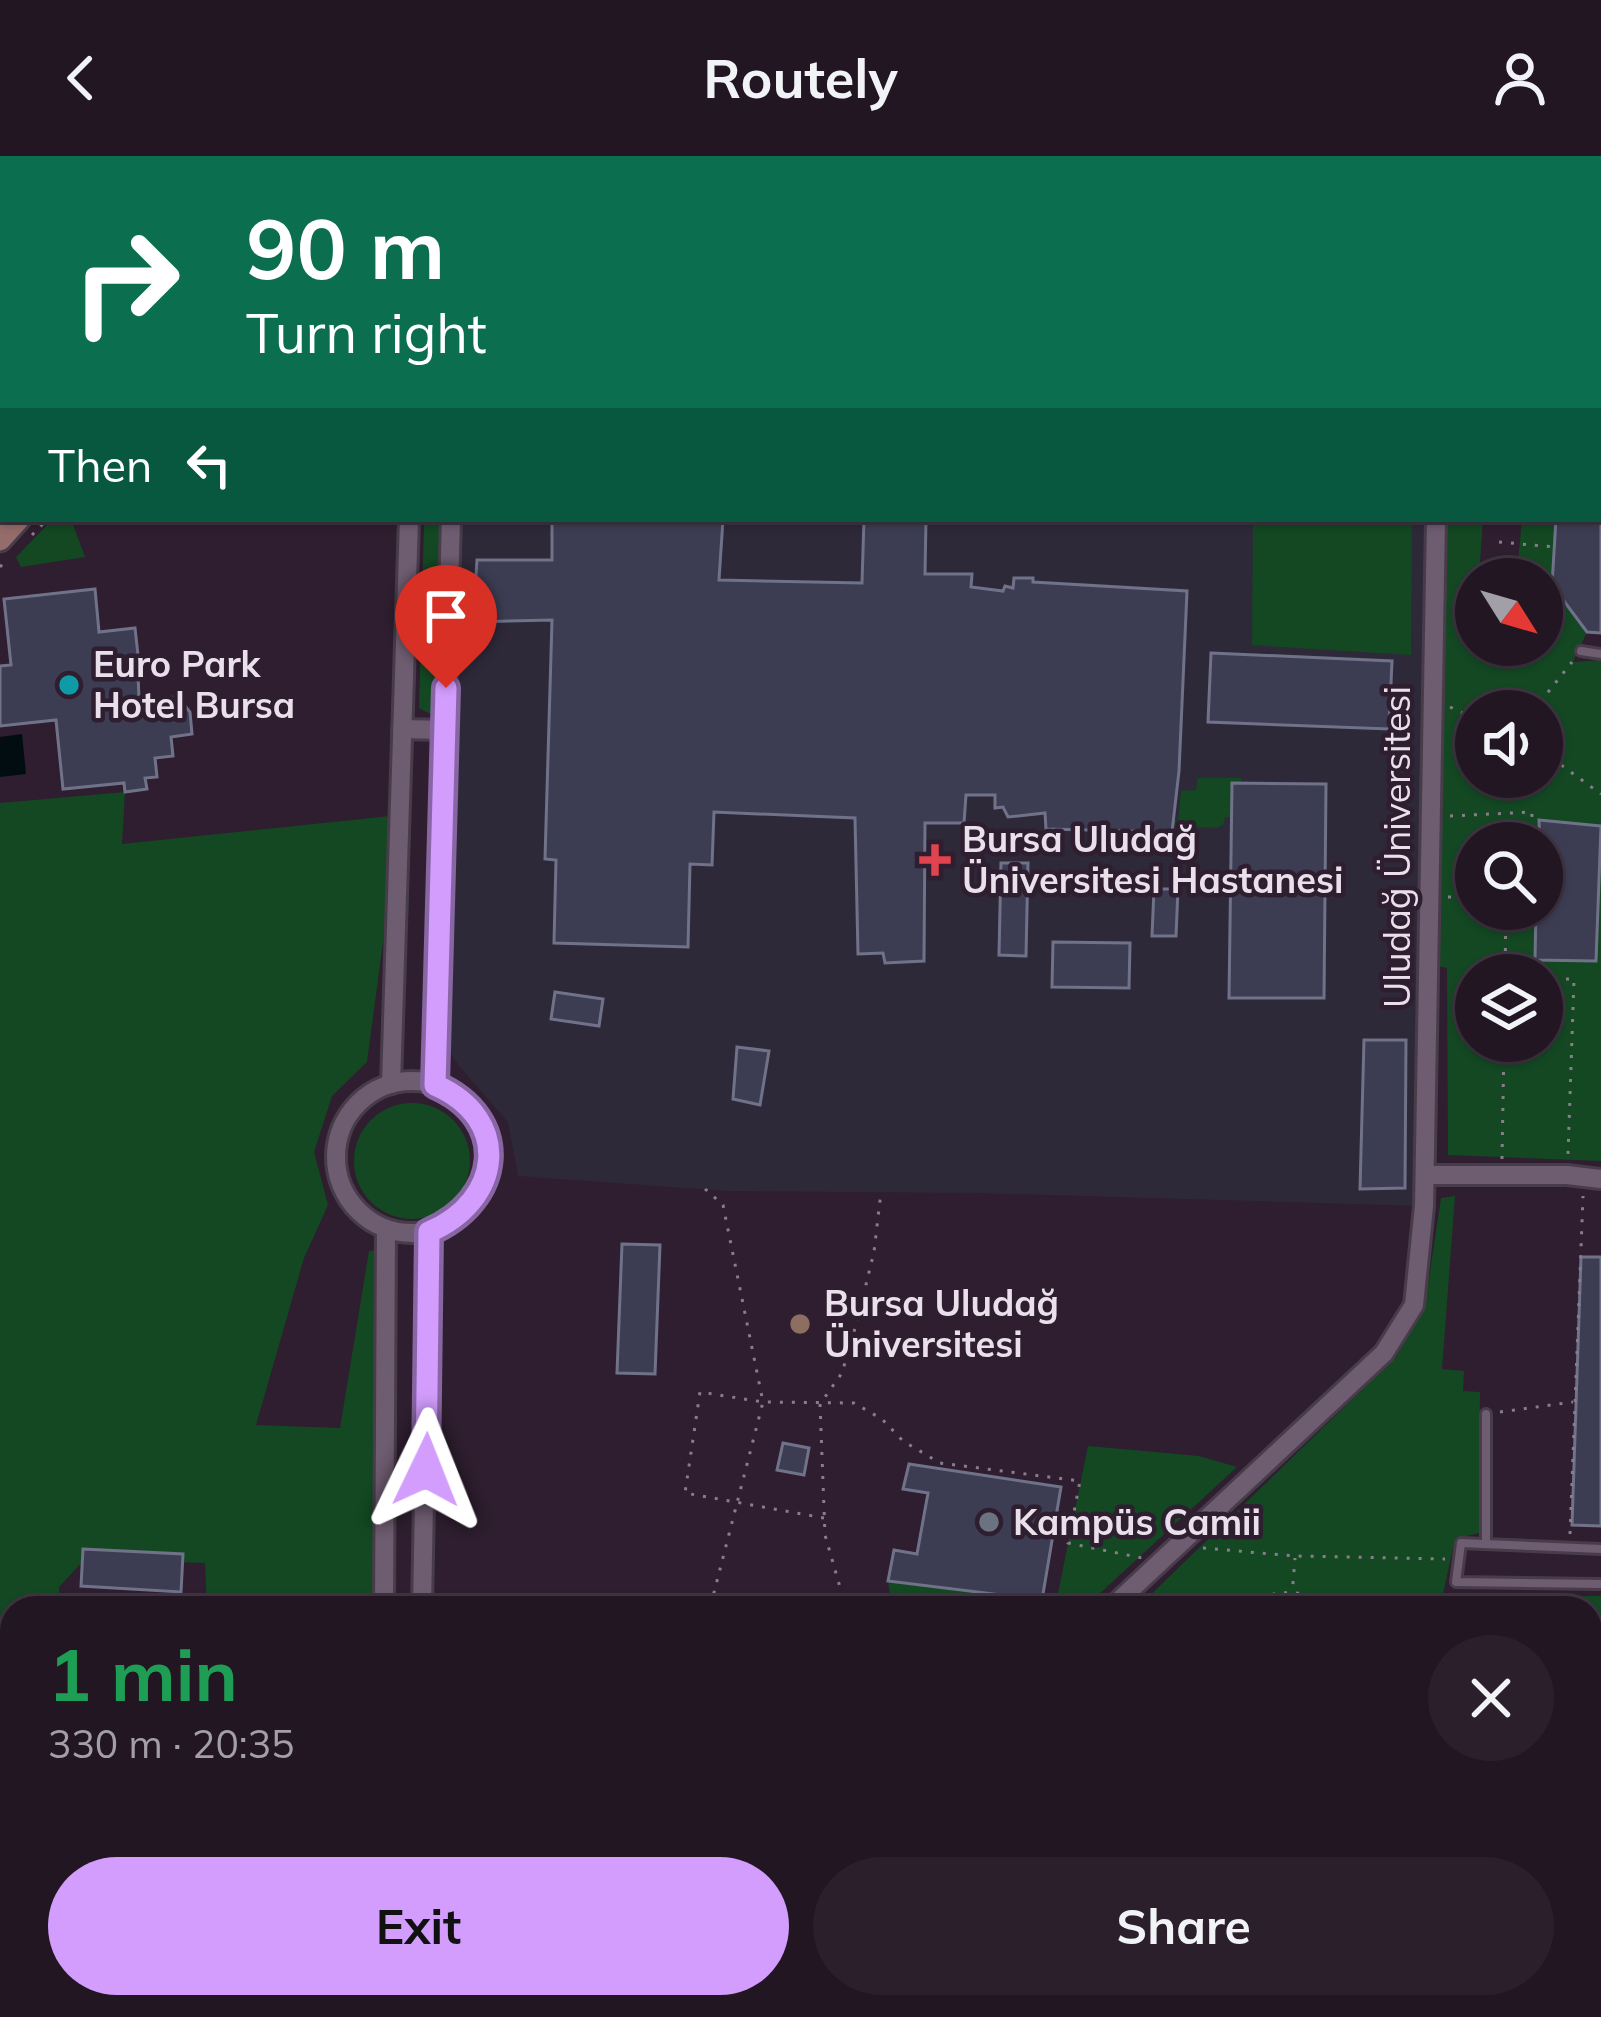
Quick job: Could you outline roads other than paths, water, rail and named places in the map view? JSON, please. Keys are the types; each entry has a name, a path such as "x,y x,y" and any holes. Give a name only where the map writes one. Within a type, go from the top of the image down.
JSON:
{"street":[{"path":"391,1084 409,522"},
{"path":"435,1085 451,522"},
{"name":"Uludağ Üniversitesi","path":"1126,1596 1384,1353 1414,1304 1426,1174 1436,522"},
{"path":"402,729 445,730"},
{"path":"398,913 440,909"},
{"path":"412,1080 435,1085 470,1108 485,1135 490,1173 466,1211 429,1232 386,1230 348,1201 334,1155 351,1111 368,1094 412,1080"},
{"path":"1426,1174 1584,1177"},
{"path":"384,1596 386,1230"},
{"path":"422,1596 429,1232"}],"lane":[{"path":"1581,651 1601,653"},
{"path":"1486,1414 1486,1544"},
{"path":"1601,1549 1461,1544 1456,1582 1601,1584"}],"place":[{"name":"Euro Park Hotel Bursa","path":"69,685"},
{"name":"Bursa Uludağ Üniversitesi Hastanesi","path":"935,860"},
{"name":"Bursa Uludağ Üniversitesi","path":"800,1324"},
{"name":"Kampüs Camii","path":"989,1522"}]}
